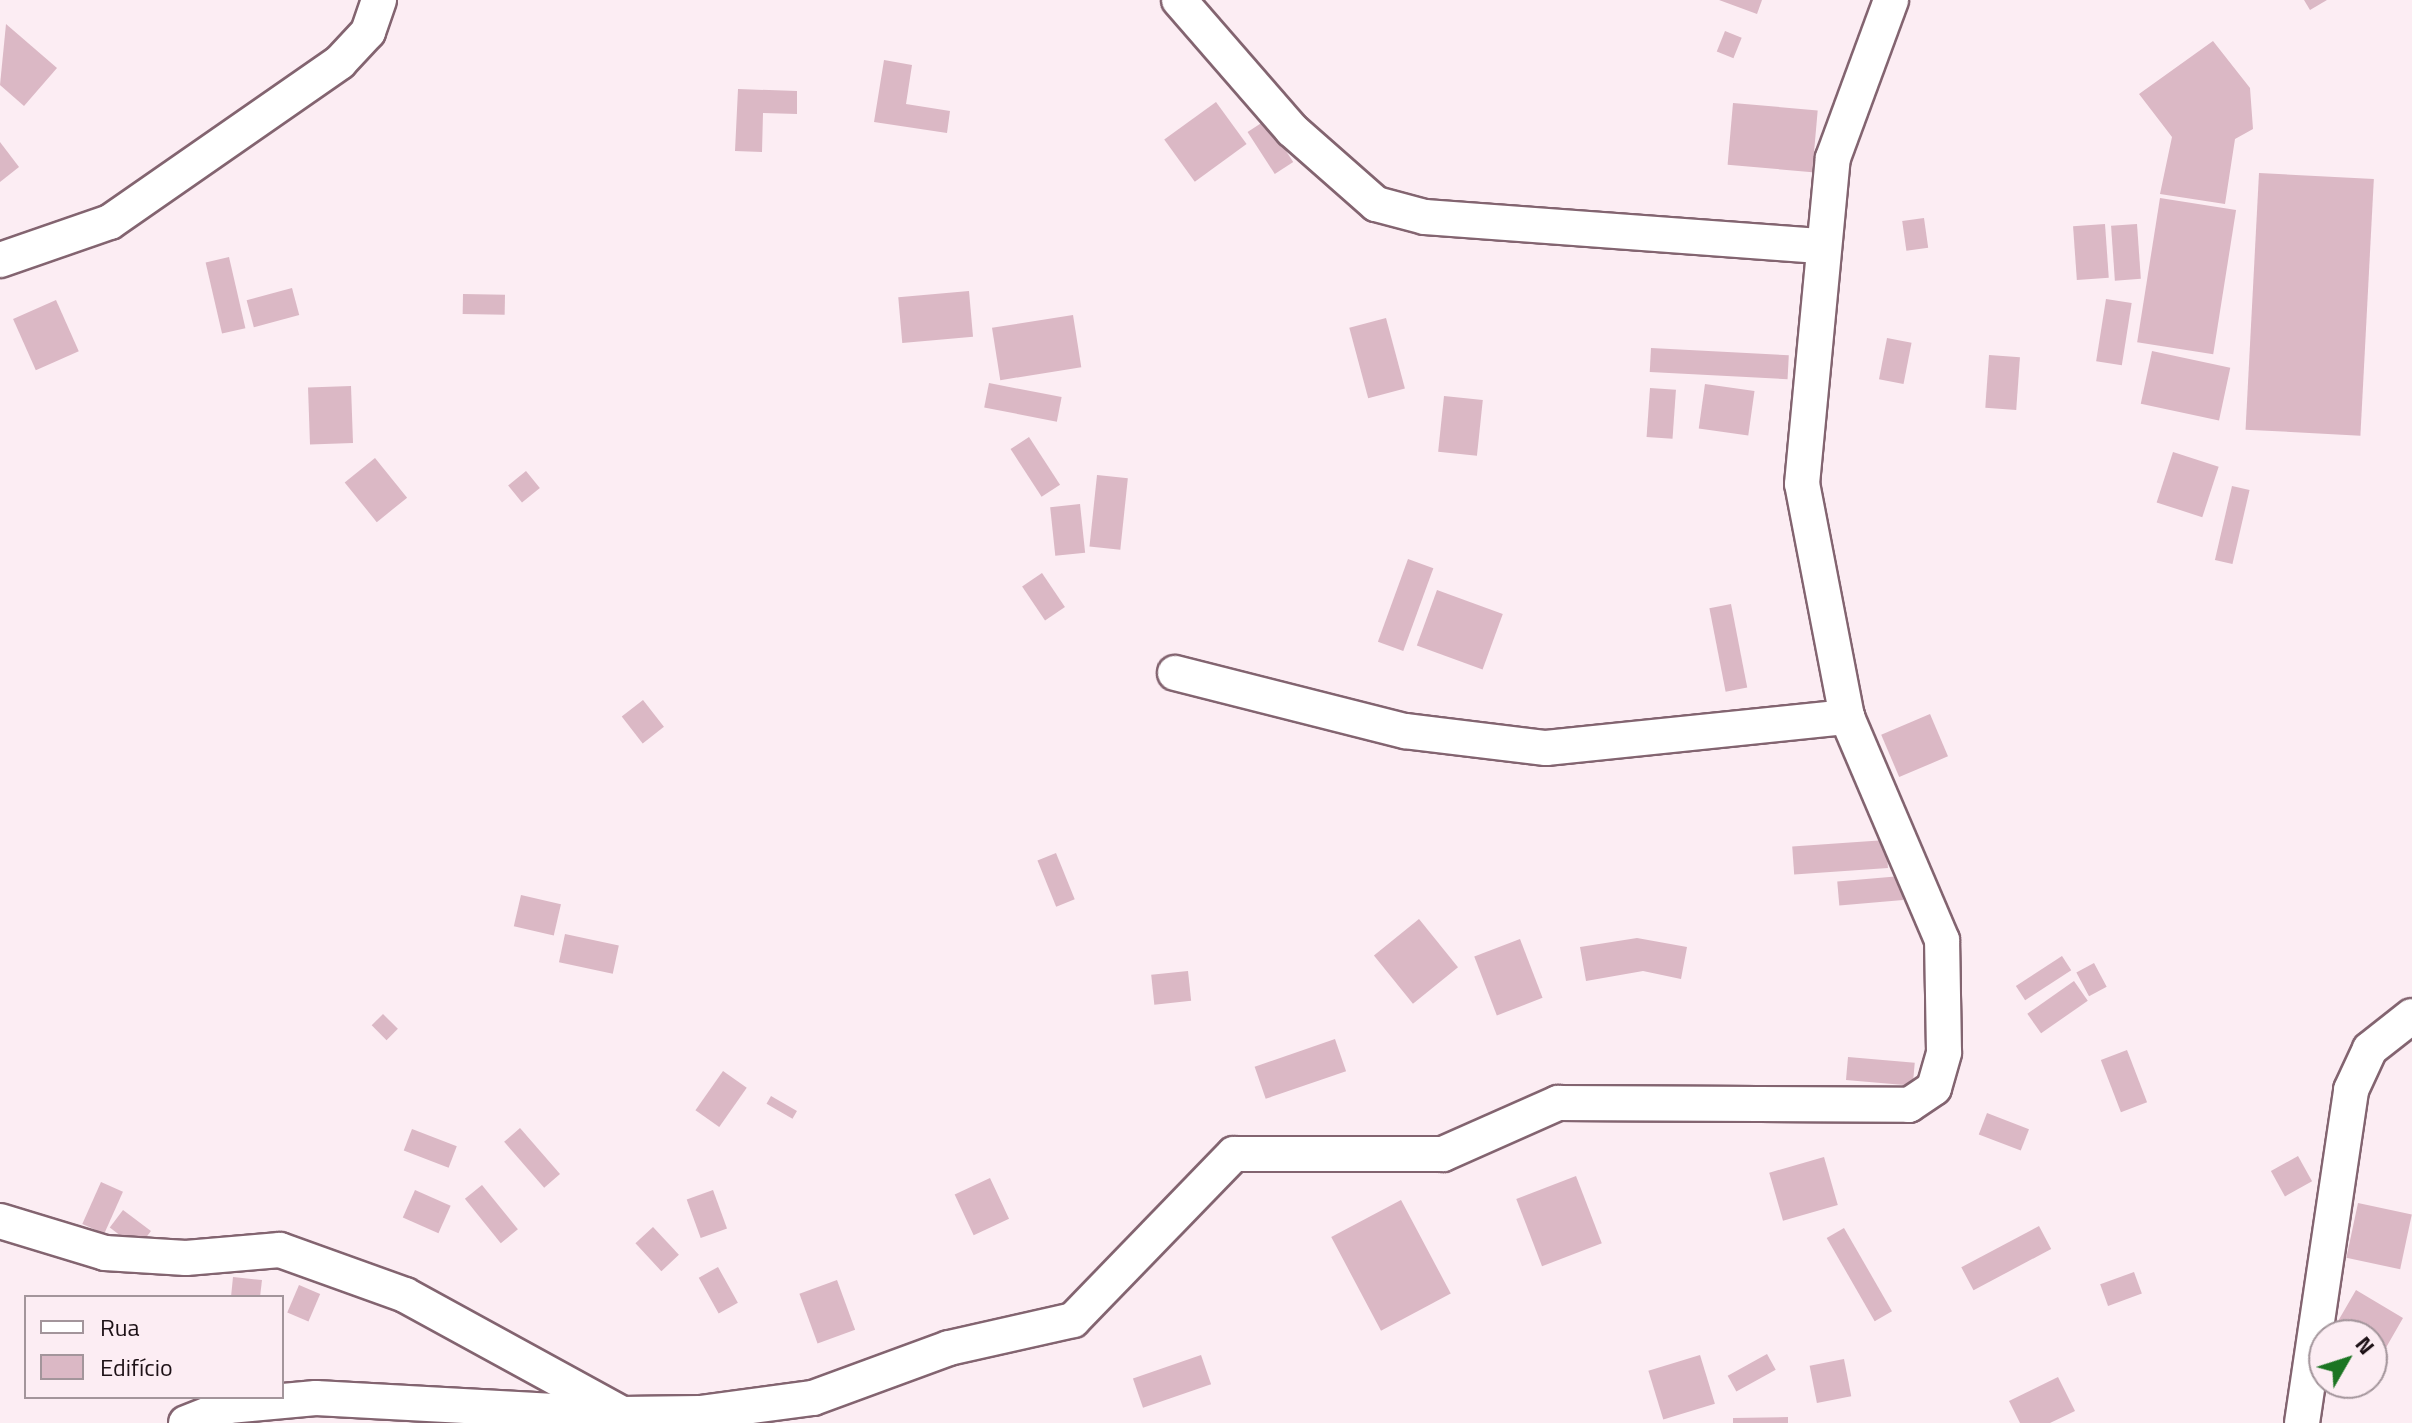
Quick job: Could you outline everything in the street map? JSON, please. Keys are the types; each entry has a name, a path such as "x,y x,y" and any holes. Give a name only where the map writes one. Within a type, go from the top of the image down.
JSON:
{"street":[{"path":"0,260 110,222 340,62 368,32 379,0"},
{"path":"1179,0 1292,130 1376,204 1425,217 1823,246"},
{"path":"186,1423 229,1406 316,1398 622,1414 700,1413 813,1398 949,1348 1073,1320 1234,1154 1443,1154 1558,1103 1909,1105 1934,1088 1944,1052 1942,940 1847,717 1802,484 1833,158 1891,0"},
{"path":"1175,673 1405,731 1546,748 1847,717"},
{"path":"2302,1423 2351,1090 2370,1049 2412,1016"},
{"path":"0,1221 105,1253 186,1258 280,1250 405,1295 622,1414"}],"building":[{"path":"1719,0 1762,0 1757,14"},
{"path":"2304,0 2327,0 2310,10"},
{"path":"6,24 57,68 24,106 0,85"},
{"path":"1725,31 1742,38 1733,58 1717,51"},
{"path":"2213,41 2250,88 2253,129 2235,139 2225,204 2160,194 2172,137 2139,94"},
{"path":"884,60 912,65 906,104 950,111 947,133 874,122"},
{"path":"738,89 797,91 797,114 763,113 762,152 735,151"},
{"path":"1216,102 1247,144 1195,182 1164,140"},
{"path":"1733,103 1818,110 1812,172 1728,165"},
{"path":"1266,120 1293,162 1275,174 1248,132"},
{"path":"0,142 19,167 0,182"},
{"path":"2259,173 2374,179 2360,436 2246,430"},
{"path":"2160,198 2236,210 2213,354 2137,342"},
{"path":"1924,218 1928,248 1906,251 1902,221"},
{"path":"2105,224 2109,278 2077,280 2073,226"},
{"path":"2137,224 2141,279 2115,281 2111,226"},
{"path":"229,257 245,328 222,334 206,262"},
{"path":"292,288 299,315 254,327 247,300"},
{"path":"969,291 973,337 902,343 898,297"},
{"path":"463,294 505,295 505,315 463,314"},
{"path":"2106,299 2132,303 2122,365 2096,361"},
{"path":"56,300 79,351 36,370 13,319"},
{"path":"1073,315 1081,367 1000,380 992,328"},
{"path":"1386,318 1405,389 1368,398 1349,328"},
{"path":"1887,338 1912,343 1904,384 1879,379"},
{"path":"1651,348 1789,355 1788,379 1650,372"},
{"path":"2152,351 2230,368 2219,420 2141,404"},
{"path":"1989,355 2020,357 2016,410 1985,408"},
{"path":"989,383 1062,397 1057,422 984,408"},
{"path":"1705,384 1755,391 1748,436 1699,429"},
{"path":"351,386 353,443 310,444 308,388"},
{"path":"1650,388 1676,390 1673,439 1647,437"},
{"path":"1444,396 1483,400 1477,456 1438,452"},
{"path":"1029,437 1060,485 1042,497 1011,449"},
{"path":"2173,452 2219,467 2202,517 2157,502"},
{"path":"375,458 407,498 377,522 345,483"},
{"path":"526,471 540,488 522,503 508,485"},
{"path":"1097,475 1128,478 1120,550 1089,547"},
{"path":"2232,486 2250,490 2232,564 2215,560"},
{"path":"1080,504 1085,553 1055,556 1050,507"},
{"path":"1408,559 1433,568 1403,651 1378,642"},
{"path":"1042,573 1065,607 1045,620 1022,586"},
{"path":"1437,590 1503,614 1483,669 1417,645"},
{"path":"1731,604 1747,687 1726,692 1709,608"},
{"path":"643,700 664,727 643,743 622,717"},
{"path":"1930,714 1948,756 1899,777 1881,735"},
{"path":"1886,840 1888,868 1794,874 1792,847"},
{"path":"1056,853 1075,899 1056,907 1037,860"},
{"path":"1901,876 1903,900 1839,905 1837,882"},
{"path":"521,895 561,904 554,935 514,926"},
{"path":"1419,919 1458,967 1413,1004 1374,956"},
{"path":"565,934 619,945 613,974 559,962"},
{"path":"1637,938 1687,947 1681,979 1643,971 1586,981 1580,947"},
{"path":"1520,939 1543,998 1497,1015 1474,957"},
{"path":"2062,956 2071,970 2025,1000 2016,986"},
{"path":"2094,963 2107,987 2089,996 2076,972"},
{"path":"1188,971 1191,1001 1154,1005 1151,975"},
{"path":"2074,981 2088,1001 2041,1033 2027,1014"},
{"path":"383,1014 398,1029 387,1040 372,1025"},
{"path":"1335,1039 1346,1071 1266,1099 1255,1067"},
{"path":"2127,1050 2147,1102 2121,1112 2101,1060"},
{"path":"1848,1057 1915,1063 1913,1086 1846,1080"},
{"path":"723,1071 747,1088 719,1127 695,1110"},
{"path":"771,1096 797,1111 792,1119 766,1104"},
{"path":"1987,1113 2029,1129 2021,1151 1979,1134"},
{"path":"520,1128 560,1174 544,1188 504,1142"},
{"path":"412,1129 457,1146 449,1168 404,1150"},
{"path":"2298,1156 2312,1181 2285,1196 2271,1171"},
{"path":"1824,1157 1838,1205 1783,1221 1769,1173"},
{"path":"1576,1176 1602,1243 1542,1266 1516,1199"},
{"path":"990,1178 1009,1219 974,1235 955,1194"},
{"path":"101,1182 123,1192 104,1234 82,1224"},
{"path":"482,1185 518,1229 501,1243 465,1199"},
{"path":"415,1190 451,1206 438,1233 403,1217"},
{"path":"713,1190 727,1229 701,1238 687,1200"},
{"path":"1401,1200 1451,1294 1381,1331 1331,1237"},
{"path":"2358,1203 2412,1214 2400,1269 2346,1258"},
{"path":"123,1210 151,1231 138,1249 110,1228"},
{"path":"2039,1226 2051,1249 1974,1290 1961,1267"},
{"path":"653,1227 679,1255 661,1271 635,1243"},
{"path":"1844,1228 1892,1311 1875,1321 1827,1238"},
{"path":"718,1267 738,1303 719,1314 699,1278"},
{"path":"2134,1272 2142,1294 2108,1306 2100,1284"},
{"path":"233,1277 262,1280 260,1295 231,1295"},
{"path":"837,1280 855,1330 818,1343 799,1294"},
{"path":"299,1285 320,1294 308,1322 287,1313"},
{"path":"2356,1290 2403,1318 2388,1344 2388,1319 2339,1319"},
{"path":"1767,1354 1776,1370 1736,1392 1728,1376"},
{"path":"1201,1355 1211,1384 1143,1408 1133,1378"},
{"path":"1700,1355 1715,1404 1663,1420 1648,1371"},
{"path":"1844,1359 1851,1396 1817,1403 1810,1366"},
{"path":"2058,1377 2075,1411 2050,1423 2020,1423 2009,1401"},
{"path":"1788,1417 1788,1423 1733,1423 1733,1418"}]}
